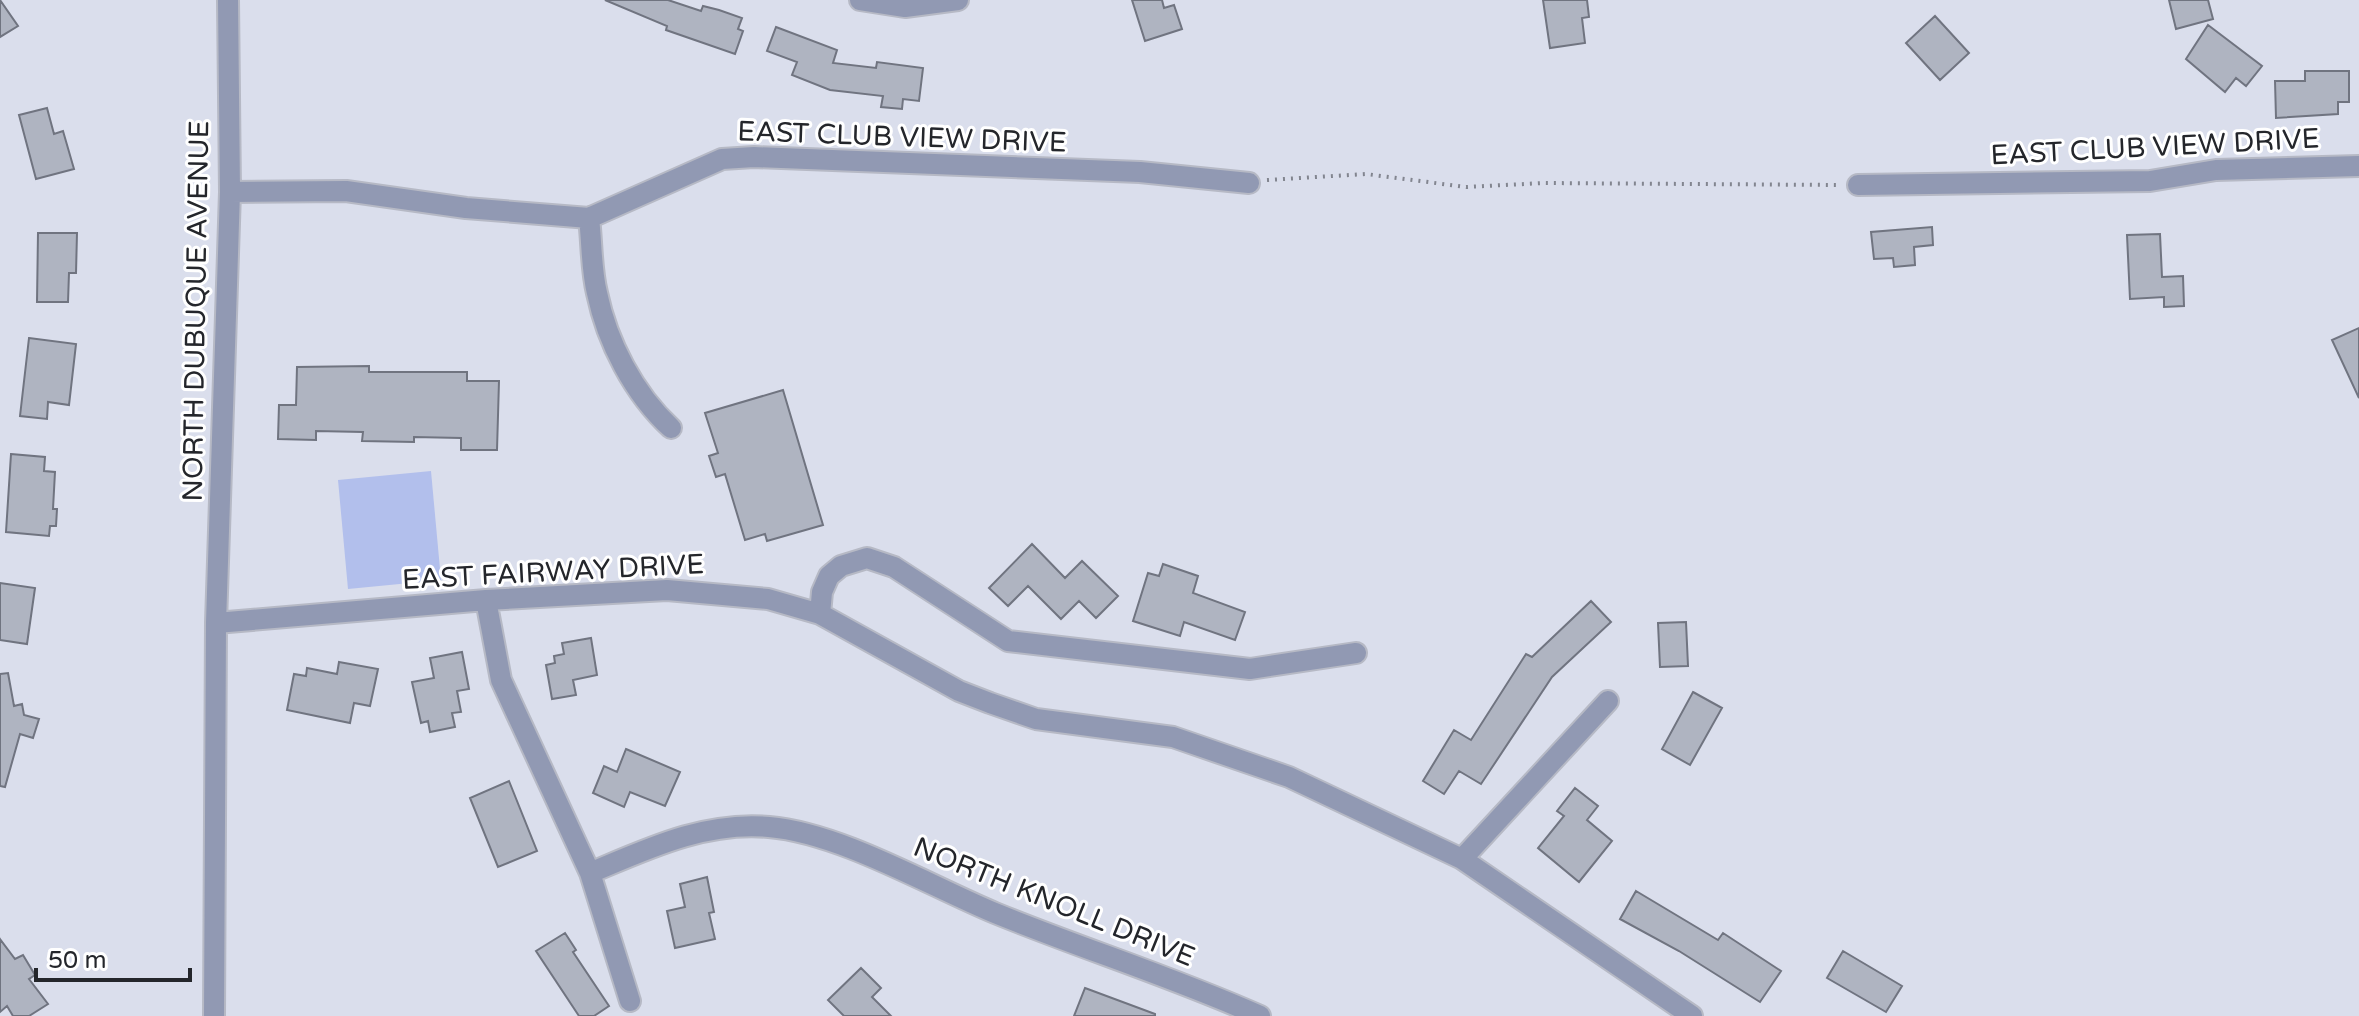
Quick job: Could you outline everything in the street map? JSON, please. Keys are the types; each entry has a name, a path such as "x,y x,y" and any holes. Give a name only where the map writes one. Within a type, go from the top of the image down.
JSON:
{"street":[{"name":"NORTH DUBUQUE AVENUE","path":"214,1016 216,623 230,192 228,0"},
{"path":"860,0 905,7 958,0"},
{"name":"EAST CLUB VIEW DRIVE","path":"230,192 346,191 466,208 589,218 722,159 754,157 1140,172 1249,183"},
{"name":"EAST CLUB VIEW DRIVE","path":"1858,185 2150,181 2216,170 2359,166"},
{"path":"589,218 597,293 607,329 651,410 671,428"},
{"path":"820,614 822,592 829,576 841,566 867,558 894,567 1008,641 1250,669 1356,653"},
{"name":"EAST FAIRWAY DRIVE","path":"216,623 486,600 667,590 768,599 820,614 959,691 1036,719 1173,737 1245,759 1462,859 1692,1016"},
{"path":"486,600 501,680 590,873 630,1001"},
{"path":"1462,859 1608,701"},
{"name":"NORTH KNOLL DRIVE","path":"590,873 660,843 709,829 769,827 827,840 997,913 1203,990 1260,1016"}],"path":[{"path":"1249,183 1366,174 1466,187 1544,183 1858,185"}],"shaded area":[{"path":"431,471 441,580 348,589 338,480"}],"building":[{"path":"0,0 18,26 0,37"},
{"path":"605,0 668,0 701,11 703,6 742,18 738,29 743,31 735,54 666,30 667,26"},
{"path":"1132,0 1162,0 1164,8 1174,5 1182,29 1145,41"},
{"path":"1543,0 1587,0 1589,17 1582,18 1585,43 1550,48"},
{"path":"2169,0 2208,0 2213,19 2176,29"},
{"path":"1935,16 1969,53 1940,80 1906,43"},
{"path":"2208,25 2262,66 2246,86 2236,78 2225,92 2186,59"},
{"path":"776,27 837,50 833,63 876,68 877,62 923,68 919,101 903,99 902,109 881,107 883,96 830,90 792,75 797,62 767,51"},
{"path":"2305,71 2349,71 2349,102 2338,102 2338,114 2276,118 2275,81 2305,81"},
{"path":"47,108 54,134 63,131 74,169 36,179 19,115"},
{"path":"1932,227 1933,245 1914,247 1915,265 1894,267 1893,258 1874,259 1871,232"},
{"path":"38,233 77,233 76,273 69,273 68,302 37,302"},
{"path":"2160,234 2162,277 2183,276 2184,306 2164,307 2164,297 2130,299 2127,235"},
{"path":"2359,328 2359,398 2332,340"},
{"path":"29,338 76,344 69,405 48,402 47,419 20,416"},
{"path":"369,366 369,372 467,372 467,381 499,381 497,450 461,450 461,438 414,437 414,442 362,441 363,432 316,431 316,440 278,439 279,405 296,405 297,367"},
{"path":"783,390 823,525 767,541 765,534 745,540 725,474 716,477 709,456 718,453 705,413"},
{"path":"11,454 45,457 44,471 55,472 53,509 57,509 56,526 50,526 49,536 6,532"},
{"path":"1032,544 1065,578 1082,561 1118,596 1096,618 1079,601 1061,619 1028,586 1008,606 989,588"},
{"path":"1163,564 1198,576 1193,593 1245,612 1235,640 1184,622 1180,636 1133,621 1148,573 1159,576"},
{"path":"0,583 35,588 27,644 0,640"},
{"path":"1591,601 1611,622 1552,677 1481,784 1459,771 1444,794 1423,781 1454,730 1471,740 1526,654 1532,657"},
{"path":"1686,622 1688,666 1660,667 1658,623"},
{"path":"591,638 597,675 573,680 576,695 552,699 546,665 555,663 554,656 564,654 562,643"},
{"path":"462,652 469,689 457,691 461,712 452,713 455,727 430,732 428,721 421,723 412,682 434,678 430,658"},
{"path":"339,662 378,669 370,706 354,703 350,723 287,710 294,674 306,676 307,668 337,674"},
{"path":"8,673 14,706 22,704 24,715 39,719 33,738 20,734 5,787 0,786 0,674"},
{"path":"1693,692 1722,708 1690,765 1662,749"},
{"path":"626,749 680,772 665,806 630,792 624,807 593,793 604,766 617,772"},
{"path":"509,781 537,851 498,867 470,798"},
{"path":"1575,788 1598,806 1587,820 1612,841 1579,882 1538,848 1564,816 1557,811"},
{"path":"707,877 714,912 709,913 715,939 675,948 667,911 685,907 680,884"},
{"path":"1636,891 1718,940 1723,933 1781,971 1760,1002 1679,951 1620,919"},
{"path":"565,933 576,950 573,952 609,1006 594,1016 579,1016 536,951"},
{"path":"0,939 15,959 23,955 35,975 29,979 48,1004 29,1016 13,1016 7,1006 0,1012"},
{"path":"1843,951 1902,986 1886,1012 1827,978"},
{"path":"861,968 881,988 872,997 891,1016 844,1016 828,1000"},
{"path":"1085,988 1155,1014 1155,1016 1074,1016"}]}
